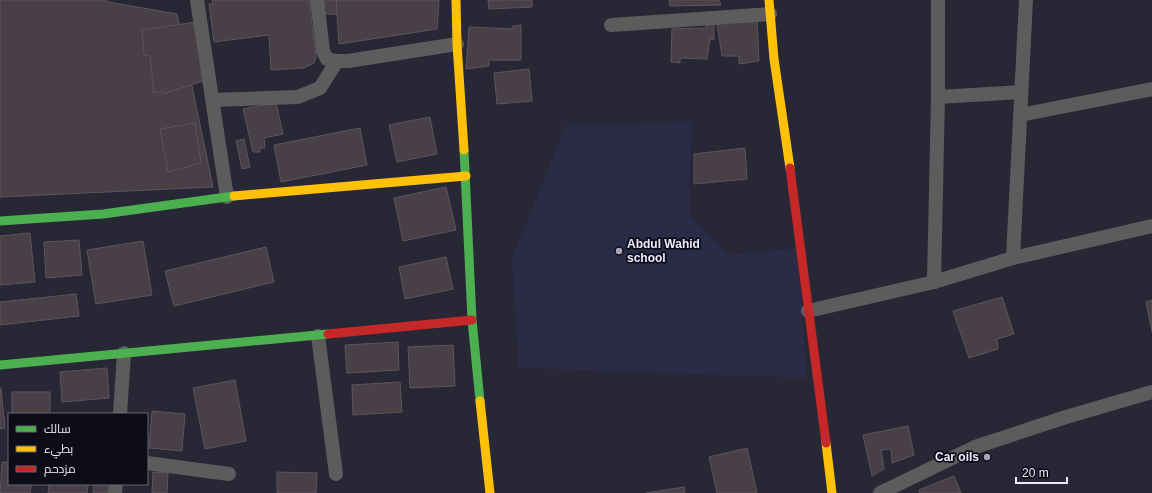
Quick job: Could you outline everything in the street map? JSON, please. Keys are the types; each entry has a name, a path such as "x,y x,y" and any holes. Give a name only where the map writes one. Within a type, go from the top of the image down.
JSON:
{"street":[{"path":"198,0 227,197"},
{"path":"316,0 323,51 327,59 337,61 457,44"},
{"path":"456,0 472,320 490,493"},
{"path":"769,0 774,59 832,493"},
{"path":"934,282 938,97 938,0"},
{"path":"1013,258 1026,0"},
{"path":"611,25 770,14"},
{"path":"213,100 298,97 320,88 337,61"},
{"path":"1020,115 1152,90"},
{"path":"938,97 1021,92"},
{"path":"0,221 103,214 227,197 466,176"},
{"path":"808,311 934,282 1013,258 1152,226"},
{"path":"0,365 318,336 472,320"},
{"path":"318,336 336,474"},
{"path":"120,413 124,353"},
{"path":"880,493 975,447 1066,417 1152,392"},
{"path":"148,464 229,474"}],"shaded area":[{"name":"Abdul Wahid school","path":"692,122 689,214 728,255 797,248 807,378 519,368 512,258 566,125"}],"building":[{"path":"0,0 106,0 108,2 177,14 213,187 0,197"},
{"path":"212,0 309,0 316,58 314,63 304,68 271,70 269,35 214,42 209,4 213,4"},
{"path":"325,0 373,0 371,15 324,14"},
{"path":"336,0 439,0 437,29 339,44"},
{"path":"488,0 532,0 532,7 489,9"},
{"path":"669,0 719,0 721,5 670,6"},
{"path":"757,20 759,61 739,64 739,56 722,56 717,24"},
{"path":"196,22 206,80 163,94 162,91 154,93 150,56 144,55 142,30"},
{"path":"707,24 714,25 714,40 710,39 707,59 680,58 680,63 671,62 672,29 706,28"},
{"path":"521,25 521,60 489,60 489,66 466,69 469,27 513,29 513,26"},
{"path":"529,69 532,101 497,104 494,73"},
{"path":"276,103 283,134 264,138 265,148 260,148 260,152 253,152 243,109"},
{"path":"430,117 437,154 397,162 389,125"},
{"path":"195,123 201,163 168,172 160,129"},
{"path":"360,128 367,165 281,182 274,145"},
{"path":"244,139 250,167 242,169 236,141"},
{"path":"745,148 747,179 694,184 694,154"},
{"path":"446,187 456,230 403,241 394,198"},
{"path":"30,233 35,282 0,285 0,236"},
{"path":"79,240 82,275 46,278 44,242"},
{"path":"143,241 152,295 96,304 87,250"},
{"path":"266,247 274,282 174,306 165,271"},
{"path":"446,257 453,289 405,299 399,267"},
{"path":"76,294 79,316 0,325 0,302"},
{"path":"1002,297 1014,334 997,339 998,349 969,358 953,311"},
{"path":"1152,300 1152,332 1146,302"},
{"path":"398,342 399,370 347,373 345,345"},
{"path":"453,345 455,386 410,388 408,347"},
{"path":"107,368 109,398 62,402 60,372"},
{"path":"235,380 246,441 205,449 193,388"},
{"path":"400,382 402,412 353,415 352,385"},
{"path":"0,388 5,428 0,429"},
{"path":"12,392 50,392 50,413 12,413"},
{"path":"152,411 185,414 182,451 149,448"},
{"path":"908,426 914,455 892,463 891,449 881,450 884,469 872,476 863,435"},
{"path":"747,448 757,493 717,493 709,457"},
{"path":"2,462 8,462 8,485 31,485 30,493 0,493"},
{"path":"153,472 168,473 167,493 152,493"},
{"path":"277,472 317,473 316,493 277,493"},
{"path":"954,476 961,493 920,493 919,490"},
{"path":"49,485 88,485 87,493 48,493"},
{"path":"94,485 110,485 109,493 93,493"},
{"path":"684,487 685,493 646,493"}],"traffic: fast":[{"path":"464,150 472,320 480,401"},
{"path":"0,221 103,214 234,196"},
{"path":"0,365 328,334"}],"traffic: slow":[{"path":"456,0 457,44 464,150"},
{"path":"769,0 774,59 790,168"},
{"path":"234,196 466,176"},
{"path":"480,401 490,493"},
{"path":"826,443 832,493"}],"traffic: jam":[{"path":"790,168 826,443"},
{"path":"328,334 472,320"}],"place":[{"name":"Abdul Wahid school","path":"619,251"},
{"name":"Car oils","path":"987,457"}]}
